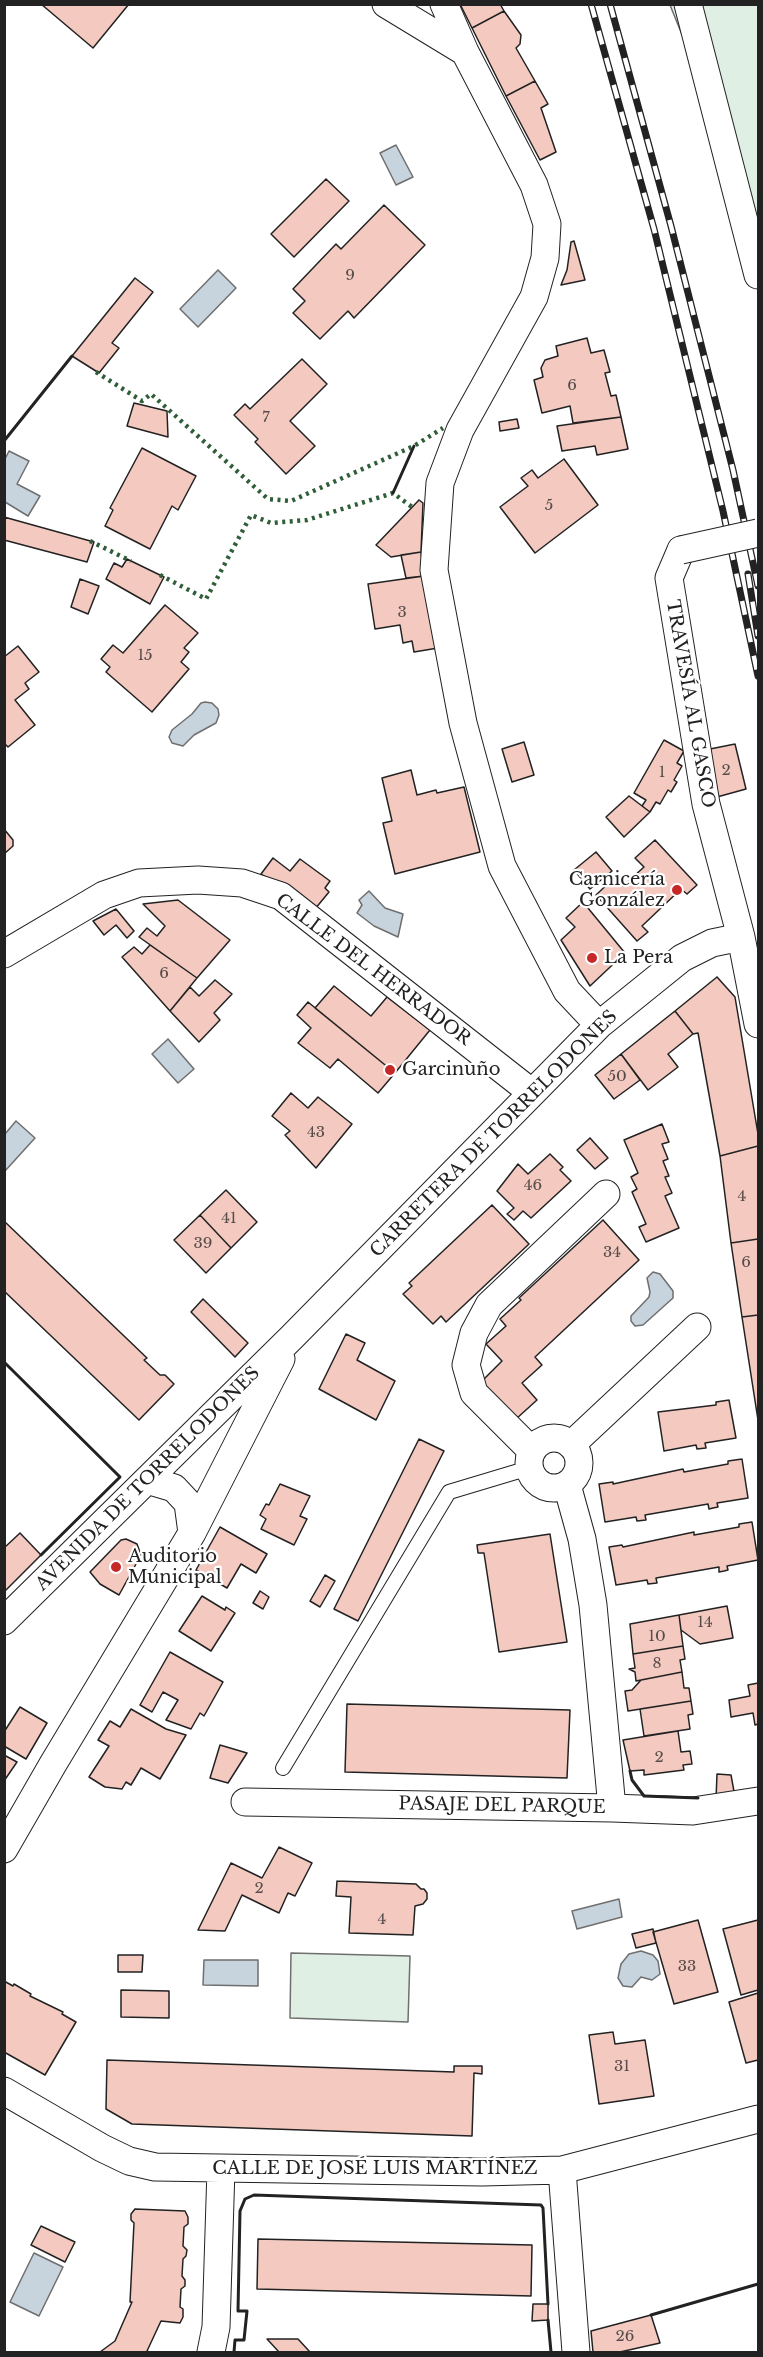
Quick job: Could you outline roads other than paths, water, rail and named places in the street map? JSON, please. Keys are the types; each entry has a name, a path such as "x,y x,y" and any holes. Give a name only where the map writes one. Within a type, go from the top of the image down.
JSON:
{"street":[{"path":"386,4 465,52"},
{"path":"444,4 465,52 534,185 548,224 545,258 534,297 460,430 440,483 434,570 463,723 502,866 567,991 599,1025"},
{"path":"688,4 759,275"},
{"name":"TRAVESÍA AL GASCO","path":"759,533 681,550 669,578 706,804 741,937 759,1024"},
{"name":"CALLE DEL HERRADOR","path":"4,954 104,895 139,884 198,880 242,883 281,896 531,1092"},
{"name":"CARRETERA DE TORRELODONES","path":"292,1336 599,1025 682,958 712,943 741,937"},
{"path":"530,1459 539,1443 550,1438 571,1445 579,1460 575,1476 567,1485 555,1488 544,1486 534,1479 530,1459 474,1393 466,1365 474,1333 489,1305 606,1194"},
{"path":"571,1445 697,1327"},
{"path":"4,1849 192,1533 292,1336"},
{"name":"AVENIDA DE TORRELODONES","path":"4,1621 292,1336"},
{"path":"147,1480 174,1488 188,1503 192,1533"},
{"path":"567,1485 582,1539 593,1605 612,1808"},
{"name":"PASAJE DEL PARQUE","path":"245,1802 693,1811 759,1801"},
{"name":"CALLE DE JOSÉ LUIS MARTÍNEZ","path":"4,2091 102,2148 129,2161 155,2167 482,2172 562,2170 759,2119"},
{"path":"211,2352 216,2327 221,2169"},
{"path":"562,2170 576,2352"}],"lane":[{"path":"283,1768 449,1492 530,1459"}],"railway":[{"path":"591,4 654,229 723,511 758,676"},
{"path":"610,4 671,226 733,470 758,586"},
{"path":"748,574 758,636"}],"place":[{"name":"Carnicería González","path":"677,890"},
{"name":"La Pera","path":"592,958"},
{"name":"Garcinuño","path":"390,1070"},
{"name":"Auditorio Municipal","path":"116,1567"}]}
